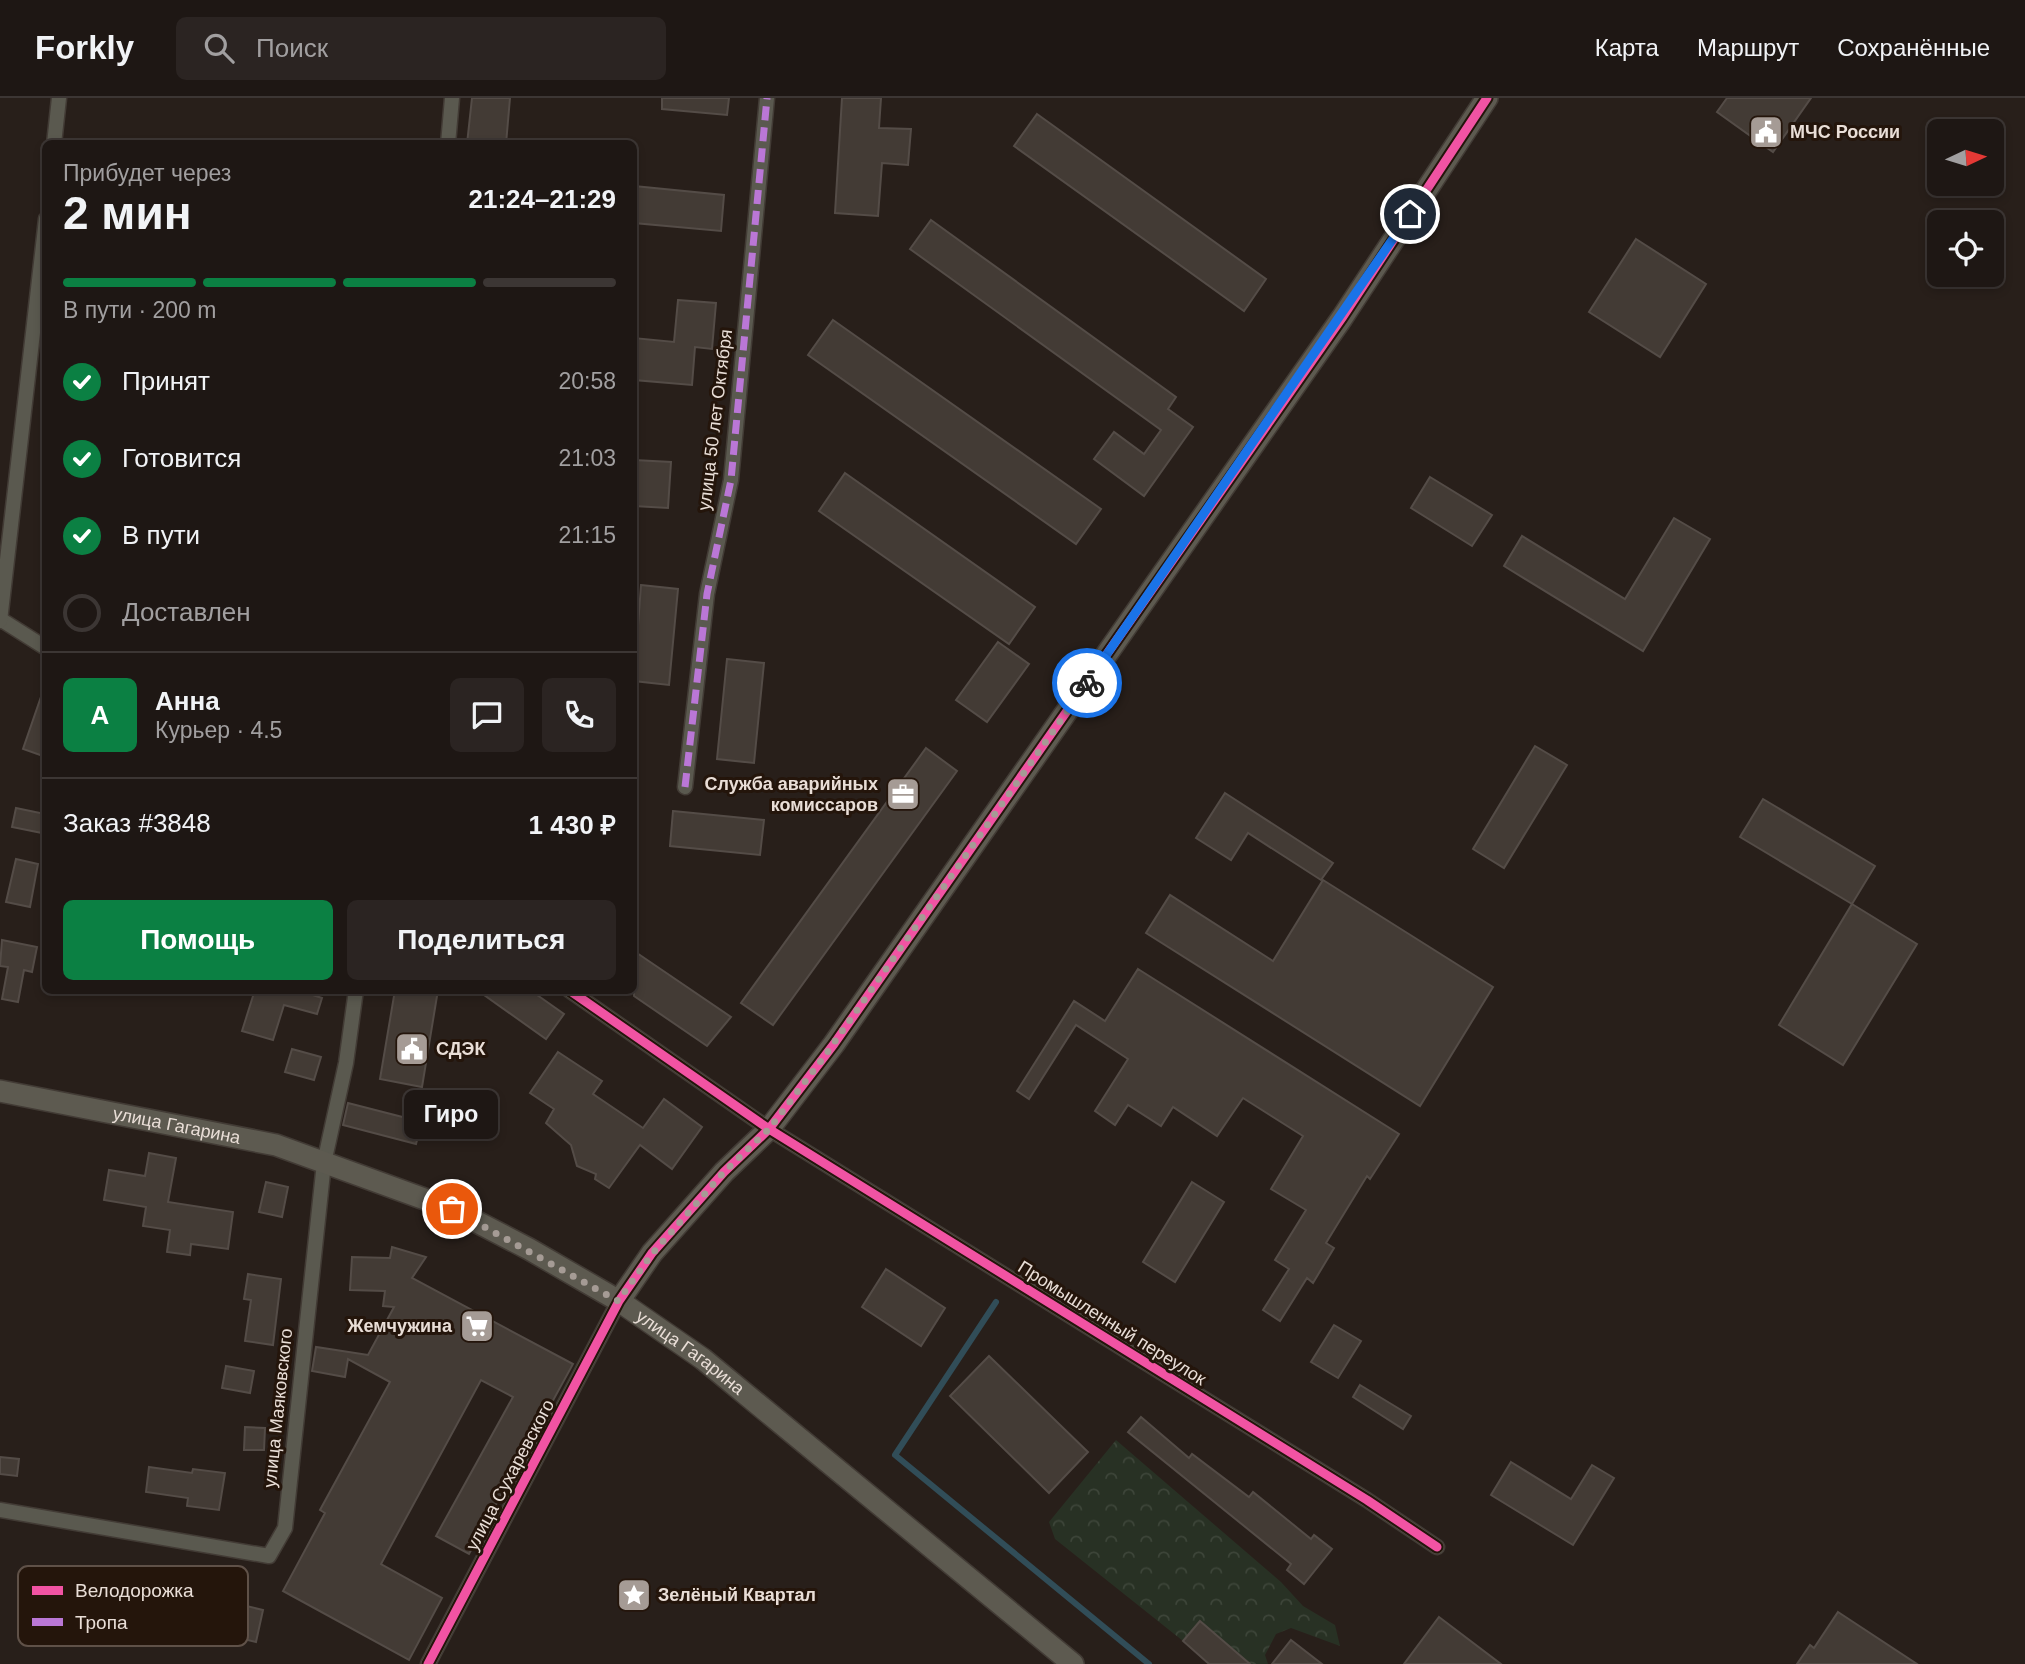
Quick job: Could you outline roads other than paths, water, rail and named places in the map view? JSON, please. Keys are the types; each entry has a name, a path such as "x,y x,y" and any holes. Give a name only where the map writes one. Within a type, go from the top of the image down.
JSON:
{"street":[{"path":"54,140 59,98"},
{"path":"449,140 452,98"},
{"name":"улица 50 лет Октября","path":"685,787 707,594 731,480 768,98"},
{"path":"618,1301 661,1243 724,1172 769,1129 893,961 1342,318 1487,98"},
{"path":"42,254 0,620 42,646"},
{"name":"улица Маяковского","path":"0,1510 269,1556 285,1528 324,1163 346,1063 355,994"},
{"name":"Промышленный переулок","path":"575,994 769,1129 1355,1492 1437,1547"},
{"name":"улица Гагарина","path":"0,1091 276,1145 452,1209 618,1301 703,1359 1073,1664"},
{"name":"улица Сухаревского","path":"428,1664 618,1301"}],"waterway":[{"path":"996,1302 895,1455 1149,1664"}],"place":[{"name":"МЧС России","path":"1766,132"},
{"name":"Служба аварийных комиссаров","path":"903,794"},
{"name":"СДЭК","path":"412,1049"},
{"name":"Гиро","path":"452,1209"},
{"name":"Жемчужина","path":"477,1326"},
{"name":"Зелёный Квартал","path":"634,1595"}]}
